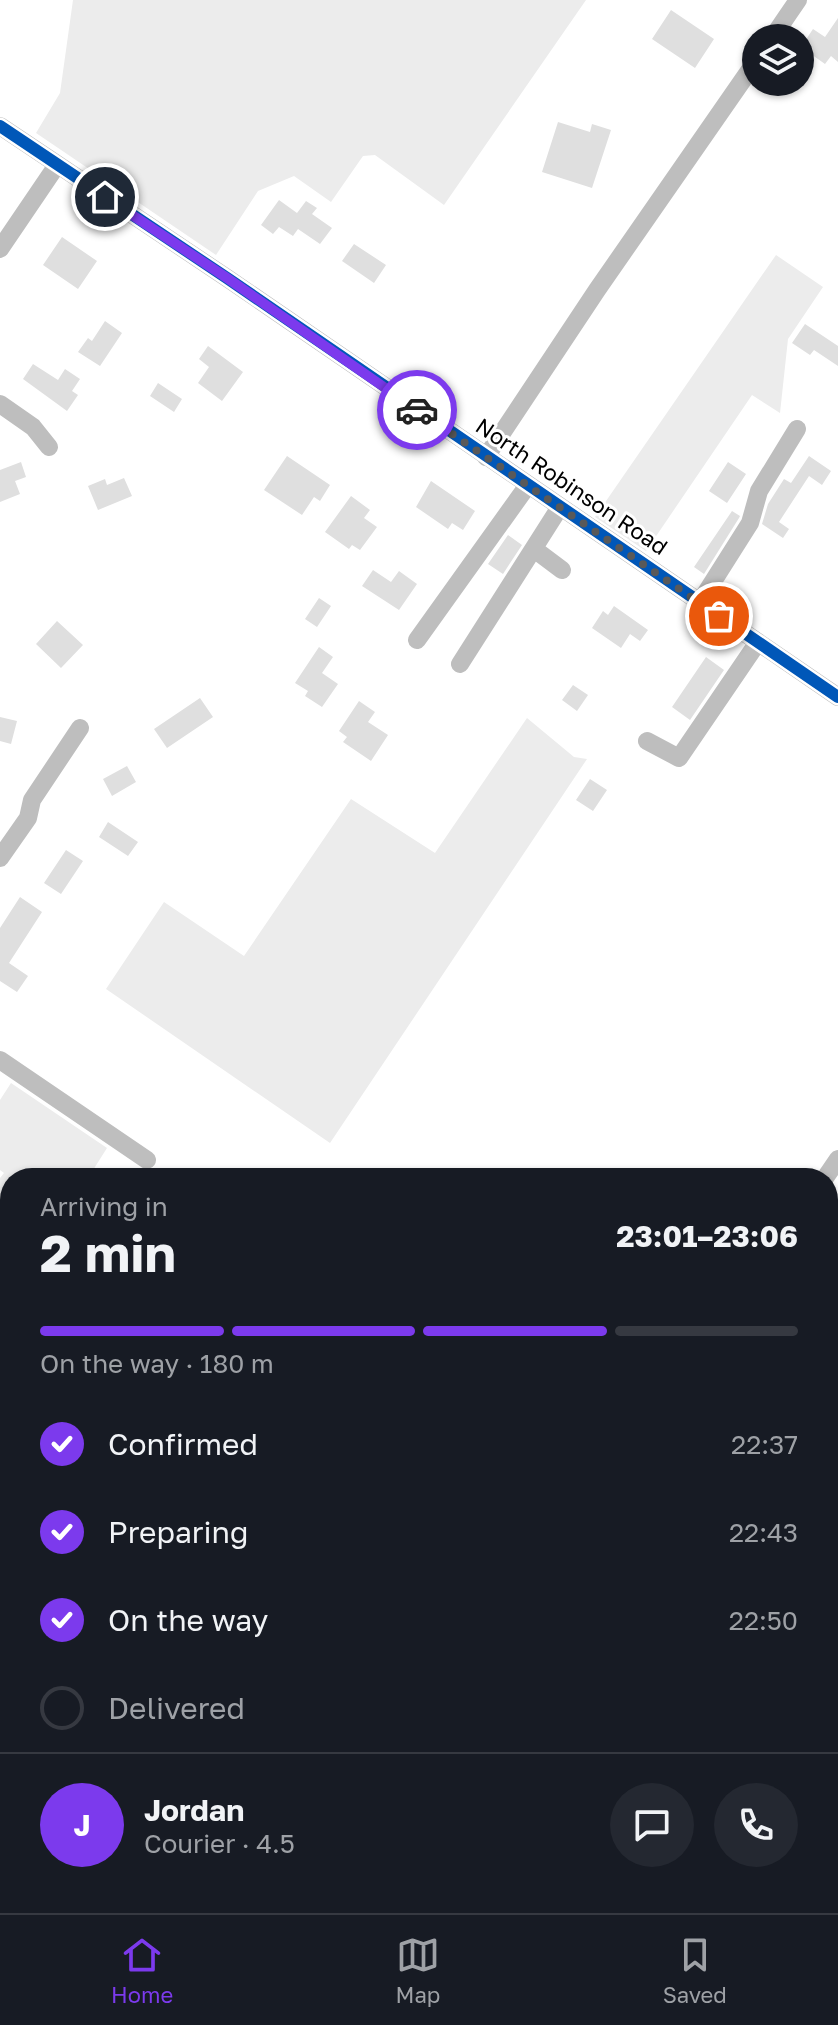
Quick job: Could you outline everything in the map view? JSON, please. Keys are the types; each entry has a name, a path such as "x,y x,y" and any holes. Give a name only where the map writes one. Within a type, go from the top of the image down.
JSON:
{"street":[{"path":"782,24 798,0"},
{"path":"486,457 742,81"},
{"name":"North Robinson Road","path":"0,126 838,697"},
{"path":"0,249 57,165"},
{"path":"0,404 33,427 49,447"},
{"path":"700,602 750,523 759,491 797,429"},
{"path":"417,640 528,485"},
{"path":"460,664 560,507"},
{"path":"534,549 562,570"},
{"path":"647,741 679,758 758,642"},
{"path":"0,858 28,818 32,800 80,728"},
{"path":"0,1060 147,1160"}],"shaded area":[{"path":"73,0 586,0 444,205 375,155 363,156 331,202 294,176 258,191 216,255 36,133 60,93"},
{"path":"776,255 823,287 788,339 780,413 752,395 646,551 595,517"},
{"path":"527,718 574,757 587,759 330,1143 106,989 164,902 244,956 351,799 435,853"},
{"path":"11,1083 107,1148 94,1168 0,1168 0,1100"}],"building":[{"path":"671,10 714,39 695,68 652,39"},
{"path":"838,18 838,62 831,56 825,64 814,56 814,30 825,37"},
{"path":"558,122 590,132 592,124 611,130 592,188 542,172"},
{"path":"279,200 297,213 306,201 317,208 312,214 332,228 320,244 298,229 293,236 279,227 273,234 261,225"},
{"path":"62,237 97,261 78,289 43,265"},
{"path":"354,244 386,265 374,283 342,261"},
{"path":"105,321 122,333 100,366 78,352 88,338 92,341"},
{"path":"805,324 838,346 838,366 814,350 810,355 792,343"},
{"path":"208,346 243,372 222,401 198,383 209,367 199,359"},
{"path":"33,364 58,380 65,369 80,379 72,391 78,395 67,411 23,379"},
{"path":"158,383 182,399 174,412 150,396"},
{"path":"287,456 330,485 320,501 314,497 302,515 264,490"},
{"path":"809,456 831,471 822,485 809,476 779,522 789,529 783,538 762,524 768,504 784,479 791,483"},
{"path":"21,462 26,477 15,481 20,494 0,502 0,470"},
{"path":"728,462 746,474 727,503 709,491"},
{"path":"124,478 132,496 98,510 88,486 105,479 107,485"},
{"path":"431,481 475,511 463,530 452,523 448,529 416,507"},
{"path":"351,496 370,510 364,518 377,527 360,550 352,545 349,549 325,532"},
{"path":"732,511 740,516 704,574 694,567"},
{"path":"508,535 522,545 503,574 488,564"},
{"path":"373,570 391,582 399,571 417,584 399,610 362,586"},
{"path":"319,598 331,606 317,627 305,619"},
{"path":"614,606 648,630 640,641 630,634 621,648 592,628 603,611 608,615"},
{"path":"57,621 83,645 61,668 36,644"},
{"path":"319,647 333,657 322,673 338,684 322,707 305,696 308,691 295,683"},
{"path":"706,657 724,670 690,720 672,707"},
{"path":"573,685 588,695 577,711 562,700"},
{"path":"200,698 213,717 167,748 154,729"},
{"path":"359,701 375,712 368,722 388,735 371,761 343,742 347,737 339,731"},
{"path":"0,717 17,721 11,744 0,741"},
{"path":"127,766 136,782 112,796 103,779"},
{"path":"590,779 607,790 593,811 576,800"},
{"path":"108,822 138,842 128,856 99,837"},
{"path":"66,850 83,861 61,894 44,883"},
{"path":"20,897 42,912 9,963 28,976 17,992 0,981 0,928"}],"cycle path":[{"path":"0,126 838,697"}],"way so far":[{"path":"417,410 719,616"}],"route":[{"path":"105,197 417,410"}]}
